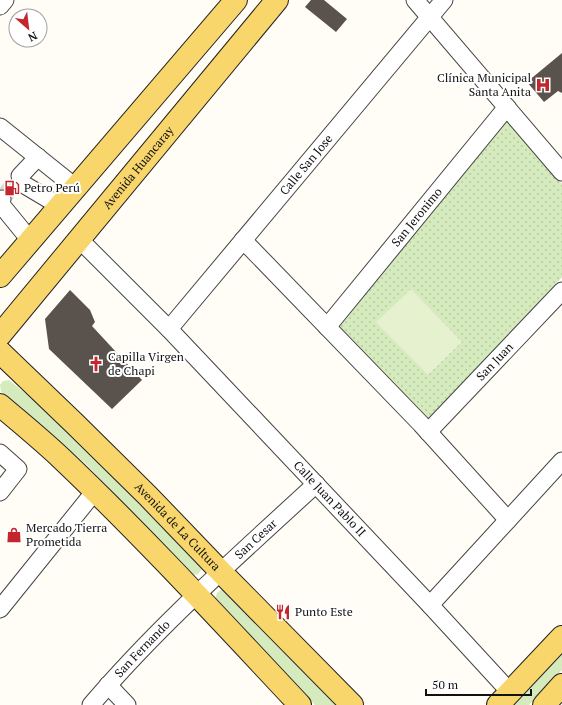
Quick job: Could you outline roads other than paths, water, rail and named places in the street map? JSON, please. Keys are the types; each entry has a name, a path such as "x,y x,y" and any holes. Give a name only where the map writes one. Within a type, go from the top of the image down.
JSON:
{"main road":[{"path":"0,276 236,0"},
{"name":"Avenida Huancaray","path":"0,335 277,0"},
{"name":"Avenida de La Cultura","path":"0,352 137,485 352,705"},
{"path":"2,411 60,457 95,491 300,705"},
{"path":"504,699 562,636"},
{"path":"544,705 562,685"}],"street":[{"path":"0,6 5,0"},
{"path":"415,0 562,172"},
{"name":"Calle San Jose","path":"169,329 444,0"},
{"name":"San Jeronimo","path":"327,327 507,107"},
{"path":"0,127 76,187"},
{"path":"38,157 22,180 60,206"},
{"path":"2,199 0,203 30,240"},
{"name":"Calle Juan Pablo II","path":"79,239 169,329 430,605 504,699"},
{"path":"243,240 428,432 508,520"},
{"name":"San Juan","path":"428,432 562,291"},
{"path":"0,453 18,469 0,492"},
{"path":"430,605 562,462"},
{"name":"San Cesar","path":"196,595 316,484"},
{"path":"0,610 95,491"},
{"name":"San Fernando","path":"91,705 108,685 196,595"},
{"path":"108,685 128,705"}],"tunnel":[{"path":"2,199 20,176"}],"place":[{"name":"Clínica Municipal Santa Anita","path":"543,85"},
{"name":"Petro Perú","path":"12,188"},
{"name":"Capilla Virgen de Chapi","path":"96,364"},
{"name":"Mercado Tierra Prometida","path":"14,535"},
{"name":"Punto Este","path":"283,612"}]}
